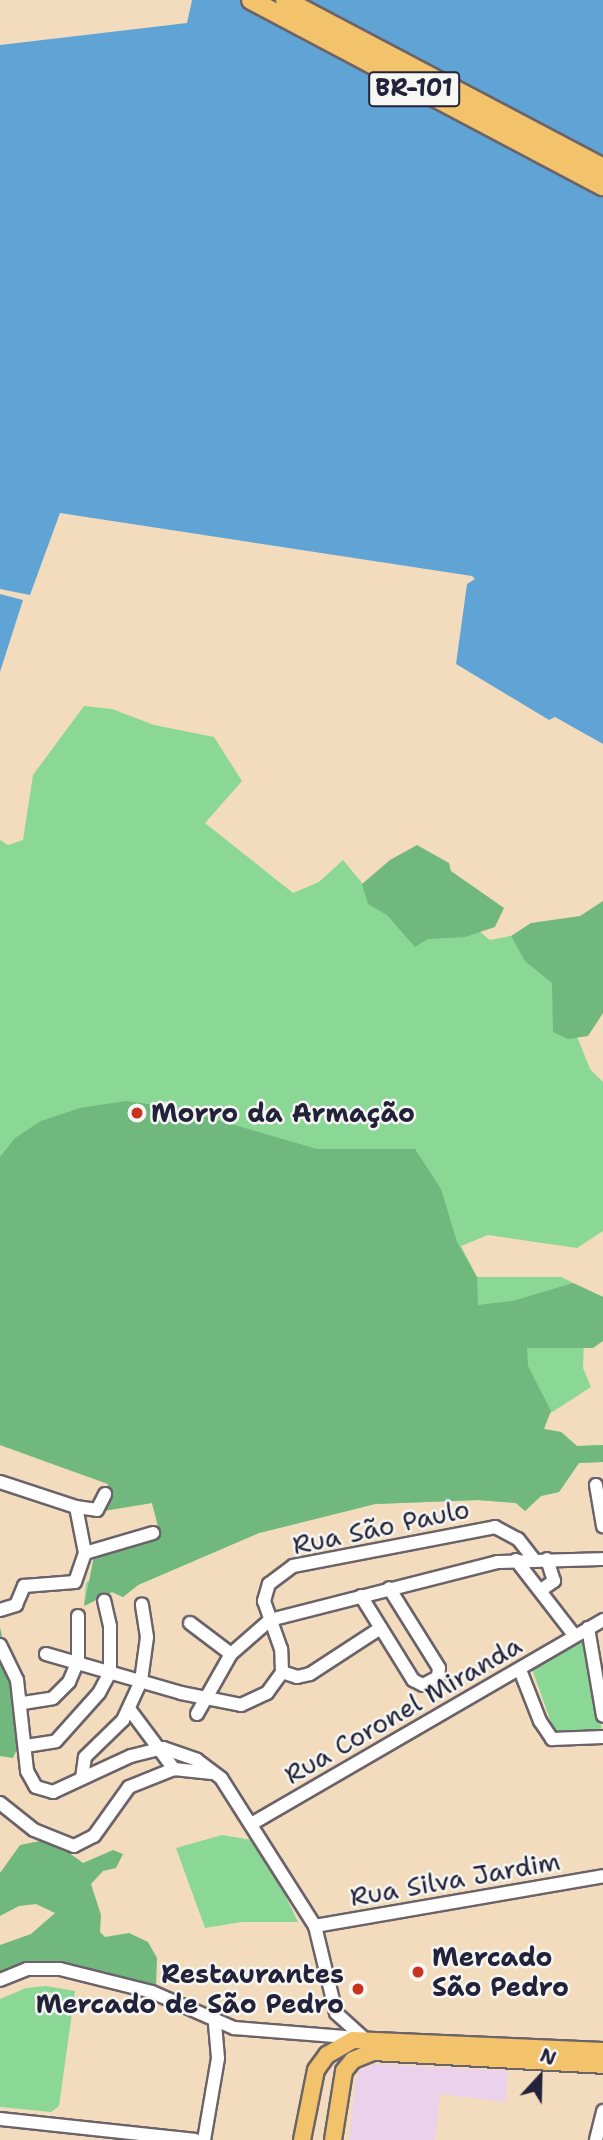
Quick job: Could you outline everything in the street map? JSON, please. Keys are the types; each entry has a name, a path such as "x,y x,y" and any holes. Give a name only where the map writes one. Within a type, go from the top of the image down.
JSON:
{"highway":[{"name":"BR-101","path":"251,0 603,186"},
{"name":"BR-101","path":"285,0 603,167"}],"main road":[{"path":"302,2140 318,2064 339,2047 362,2038 603,2051"},
{"path":"333,2140 346,2067 373,2052 603,2065"}],"street":[{"path":"0,1482 76,1507 97,1510 105,1494"},
{"path":"596,1485 603,1526"},
{"path":"0,1610 16,1605 24,1586 75,1582 85,1553 76,1507"},
{"name":"Rua São Paulo","path":"270,1620 265,1591 278,1574 293,1566 495,1527 518,1539 533,1558"},
{"path":"85,1553 153,1534"},
{"path":"541,1590 554,1581 547,1559"},
{"path":"197,1714 231,1654 270,1620 389,1588 516,1560 603,1559"},
{"path":"516,1560 574,1636"},
{"path":"361,1596 379,1629 417,1685 438,1677 439,1668 389,1588"},
{"path":"26,1746 56,1741 80,1720 110,1672 110,1626 104,1601"},
{"path":"82,1778 85,1757 130,1710 141,1681 147,1637 142,1604"},
{"path":"23,1703 53,1698 69,1682 78,1661 78,1616"},
{"name":"Rua Coronel Miranda","path":"253,1823 520,1670 603,1619"},
{"path":"46,1654 78,1661 206,1700 226,1704 253,1702 282,1672 281,1649 270,1620"},
{"path":"190,1623 231,1654"},
{"path":"588,1628 603,1716"},
{"path":"282,1672 297,1677 310,1674 379,1629"},
{"path":"0,1644 23,1703 27,1771 36,1787 53,1792 131,1756 163,1748 197,1759 219,1775 253,1823 315,1926 336,2013 362,2038"},
{"path":"520,1670 540,1721 552,1739 603,1737"},
{"path":"130,1710 163,1748 174,1769"},
{"path":"0,1803 34,1830 74,1846 94,1836 129,1787 174,1769 219,1775"},
{"name":"Rua Silva Jardim","path":"315,1926 603,1876"},
{"path":"0,1980 37,1968 78,1972 152,1992 215,2023 246,2030 362,2038"},
{"path":"204,2140 218,2058 215,2023"},
{"path":"596,2140 603,2112"},
{"path":"0,2119 195,2140"}],"shaded area":[{"path":"374,2064 508,2071 506,2102 440,2094 435,2140 349,2140 356,2078 360,2070"}],"green space":[{"path":"84,706 112,709 154,725 214,737 242,781 205,823 293,893 319,882 343,860 363,884 462,917 490,940 535,931 590,1069 603,1082 603,1231 577,1248 488,1235 461,1246 477,1277 561,1277 603,1297 584,1341 583,1368 591,1387 543,1418 544,1429 561,1432 577,1446 603,1445 603,1462 579,1463 559,1492 541,1496 525,1511 516,1503 478,1500 375,1504 259,1533 138,1585 123,1597 112,1592 84,1606 86,1583 160,1534 152,1503 103,1511 108,1484 0,1445 0,840 8,845 23,840 33,775"},
{"path":"417,845 449,863 451,871 504,908 495,927 465,937 428,939 415,947 387,915 368,904 362,884 390,860"},
{"path":"603,901 603,1013 588,1036 568,1039 553,1032 552,983 525,961 511,936 531,923 580,916"},
{"path":"126,1101 176,1108 317,1149 415,1149 441,1189 457,1242 477,1277 478,1305 513,1301 573,1283 603,1297 603,1341 593,1348 527,1348 528,1366 551,1411 544,1429 561,1432 577,1446 603,1445 603,1462 579,1463 559,1492 541,1496 525,1511 516,1503 478,1500 375,1504 259,1533 138,1585 123,1597 112,1592 84,1606 94,1556 160,1534 152,1503 103,1511 108,1484 0,1445 0,1157 15,1138 41,1121 80,1108"},
{"path":"0,1627 14,1692 18,1747 13,1758 0,1756"},
{"path":"584,1638 602,1730 557,1739 532,1669"},
{"path":"222,1835 252,1840 274,1872 298,1922 241,1922 205,1928 176,1848"},
{"path":"50,1839 83,1863 113,1850 123,1854 116,1868 103,1871 91,1884 101,1915 100,1932 105,1937 129,1933 148,1942 157,1958 156,1988 62,1961 21,1965 0,1976 0,1945 31,1934 55,1913 36,1904 19,1906 0,1916 0,1873 20,1845"},
{"path":"46,1986 75,1991 59,2106 51,2112 0,2107 0,1999 26,1988"}],"water":[{"path":"192,0 603,0 603,744 555,717 549,720 456,664 467,584 475,579 472,576 60,513 30,595 0,589 0,45 187,23"},
{"path":"0,594 23,600 0,672"}],"place":[{"name":"Morro da Armação","path":"137,1113"},
{"name":"Mercado São Pedro","path":"418,1972"},
{"name":"Restaurantes Mercado de São Pedro","path":"358,1989"}]}
